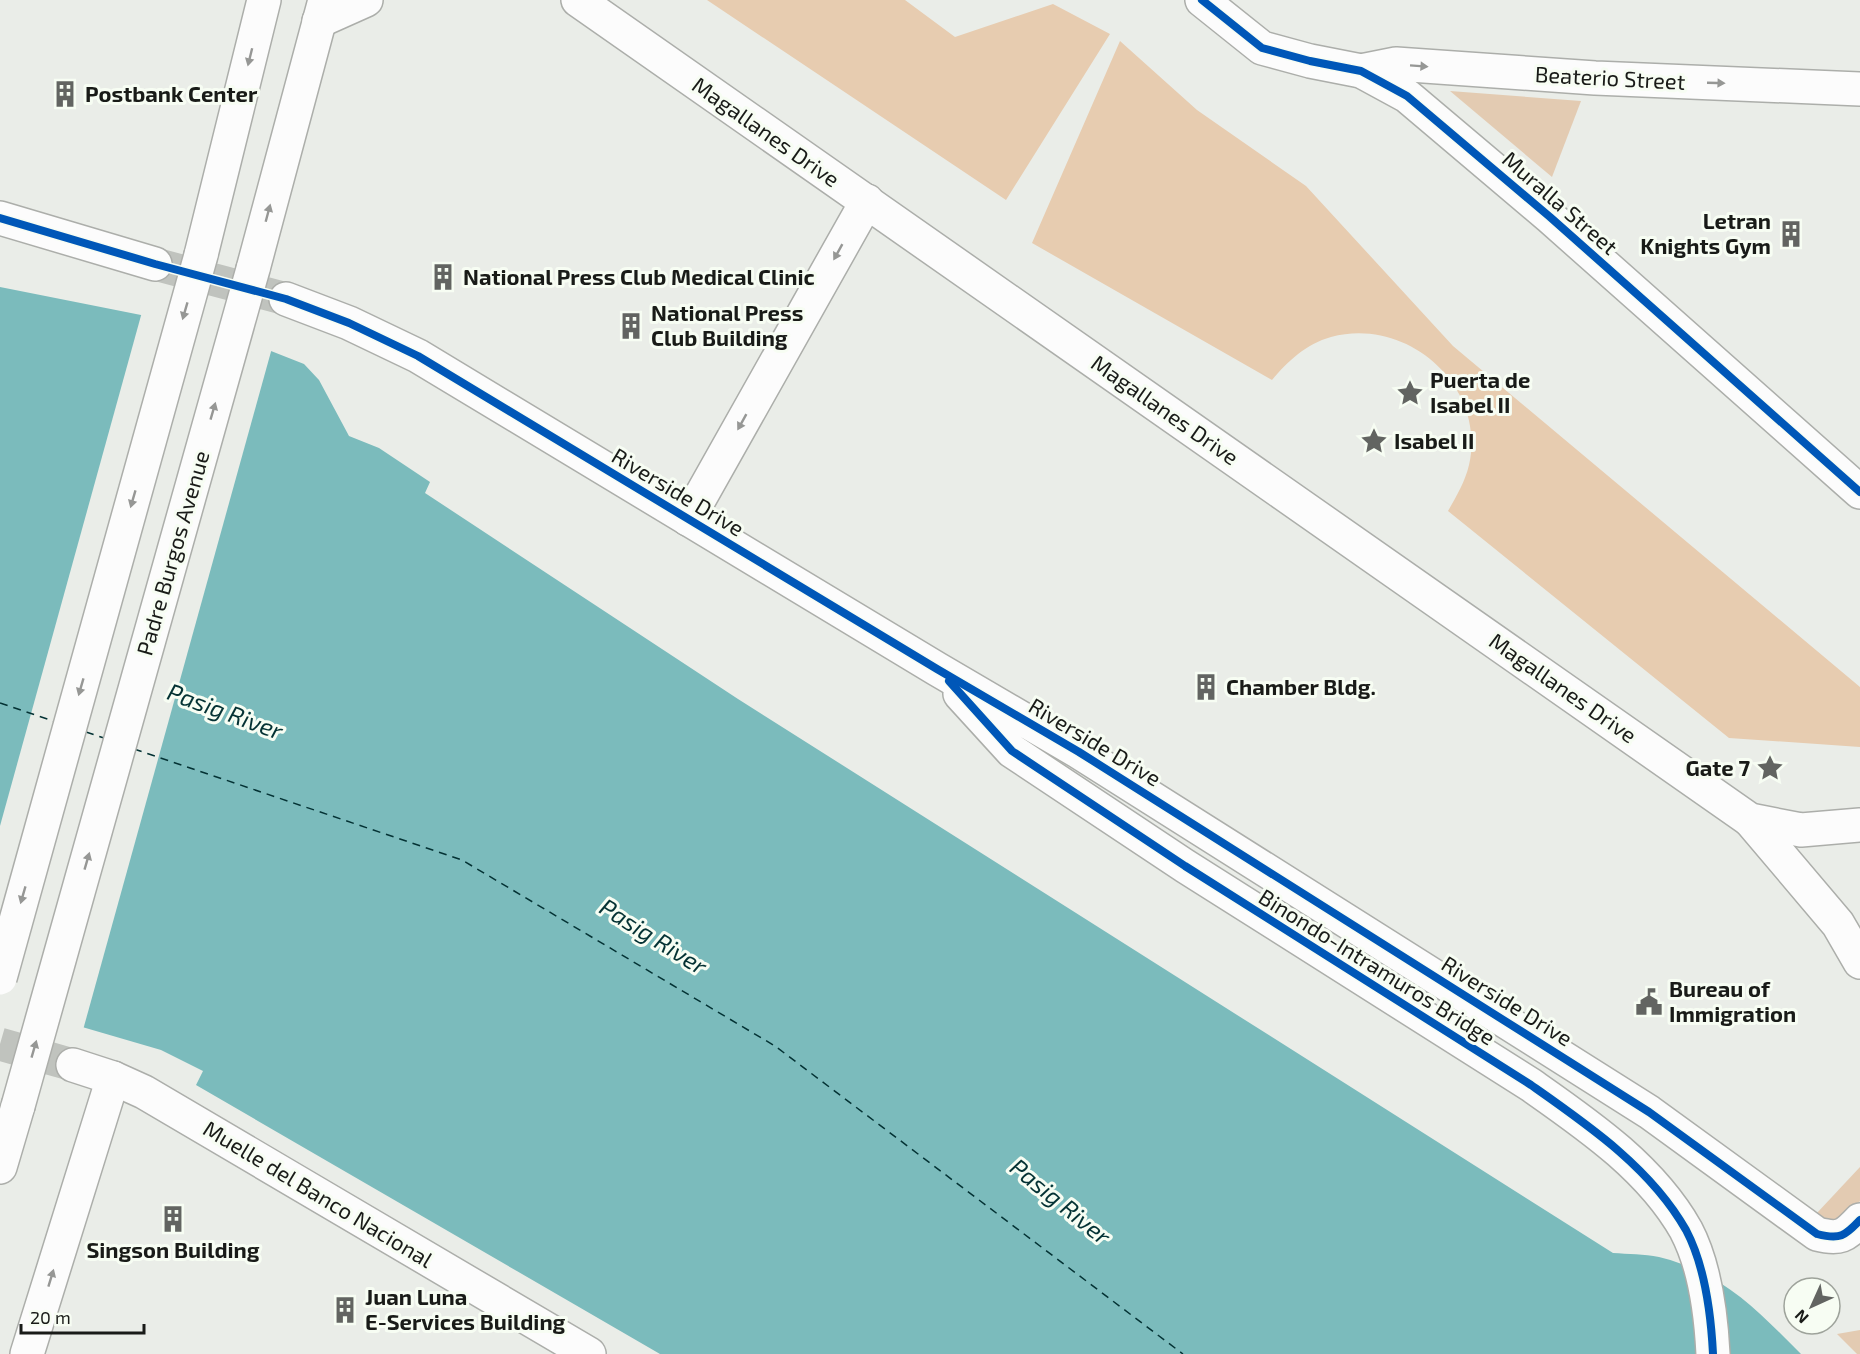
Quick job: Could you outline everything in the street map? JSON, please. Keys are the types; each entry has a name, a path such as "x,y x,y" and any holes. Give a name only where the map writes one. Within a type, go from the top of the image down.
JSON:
{"street":[{"path":"0,978 201,255 264,0"},
{"path":"322,11 366,0"},
{"name":"Magallanes Drive","path":"578,0 1750,820 1838,924 1860,962"},
{"name":"Muralla Street","path":"1202,0 1262,48 1310,61 1361,71 1407,96 1550,217 1860,492"},
{"name":"Padre Burgos Avenue","path":"0,1167 253,269 322,11"},
{"name":"Beaterio Street","path":"1361,71 1396,64 1594,78 1860,89"},
{"path":"688,519 867,201"},
{"path":"0,218 155,264"},
{"name":"Riverside Drive","path":"286,299 349,323 418,356 1079,752 1649,1112 1817,1234 1831,1238 1846,1235 1860,1220"},
{"name":"Binondo-Intramuros Bridge","path":"937,669 1012,751 1185,866 1531,1085 1583,1122 1634,1166 1664,1196 1687,1232 1703,1278 1711,1320 1713,1354"},
{"name":"Magallanes Drive","path":"1750,820 1801,830 1860,825"},
{"name":"Muelle del Banco Nacional","path":"74,1065 113,1078 144,1092 589,1354"},
{"path":"27,1354 113,1078"}],"shaded area":[{"path":"707,0 905,0 955,37 1053,4 1110,34 1006,200"},
{"path":"1120,41 1197,110 1306,186 1453,346 1860,687 1860,747 1729,738 1448,511 1463,483 1469,465 1471,436 1466,409 1453,384 1435,364 1413,347 1387,337 1359,333 1331,337 1313,344 1298,354 1272,380 1032,243"},
{"path":"1450,91 1581,101 1552,177"},
{"path":"1860,1167 1860,1201 1841,1222 1823,1219 1816,1214"},
{"path":"1860,1330 1860,1354 1857,1354 1839,1336 1842,1336 1842,1333"}],"water":[{"name":"Pasig River","path":"0,287 141,315 271,351 304,364 319,380 349,436 379,448 430,482 425,493 738,699 1613,1253 1659,1257 1682,1264 1720,1283 1769,1322 1801,1354 660,1354 196,1085 203,1071 161,1050 0,1003"}],"pier":[{"path":"142,312 272,348 83,1030 0,1006 0,826"}],"ferry route":[{"path":"0,703 56,722"},
{"path":"86,732 104,738"},
{"path":"134,749 462,860 775,1046 1183,1354"}],"tunnel":[{"path":"155,264 286,299"},
{"path":"0,1044 73,1065"}],"cycle path":[{"path":"1202,0 1262,48 1310,61 1361,71 1407,96 1550,217 1860,492"},
{"path":"0,218 155,264 286,299 349,323 418,356 1079,752 1649,1112 1817,1234 1831,1237 1841,1235 1860,1220"},
{"path":"949,681 1012,751 1185,866 1531,1085 1617,1149 1637,1167 1672,1208 1693,1244 1706,1290 1713,1354"}],"place":[{"name":"Postbank Center","path":"65,94"},
{"name":"Letran Knights Gym","path":"1791,234"},
{"name":"National Press Club Medical Clinic","path":"443,277"},
{"name":"National Press Club Building","path":"631,326"},
{"name":"Puerta de Isabel II","path":"1410,393"},
{"name":"Isabel II","path":"1374,441"},
{"name":"Chamber Bldg.","path":"1206,687"},
{"name":"Gate 7","path":"1770,768"},
{"name":"Bureau of Immigration","path":"1649,1002"},
{"name":"Singson Building","path":"173,1219"},
{"name":"Juan Luna E-Services Building","path":"345,1310"}]}
